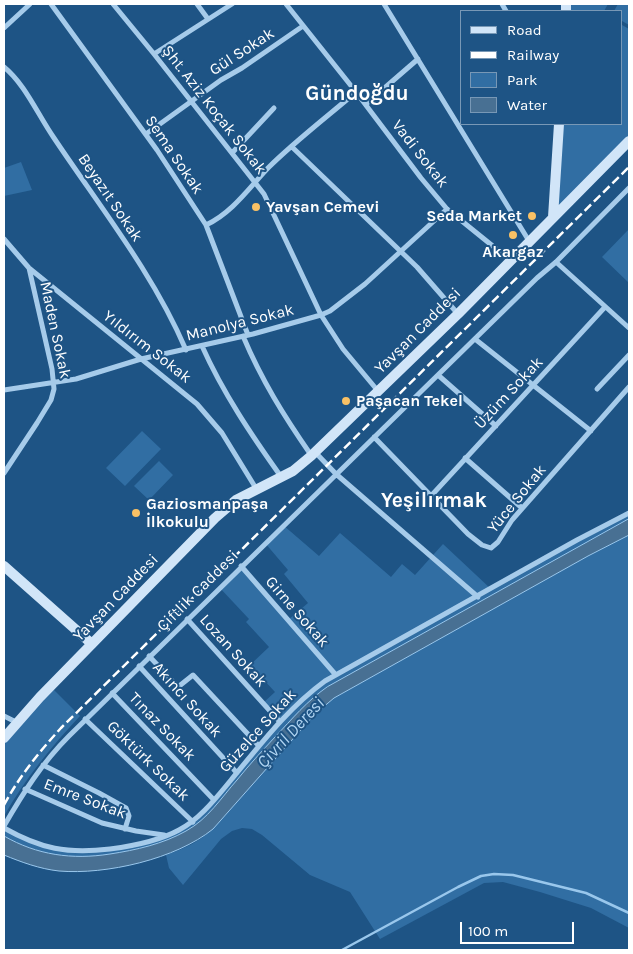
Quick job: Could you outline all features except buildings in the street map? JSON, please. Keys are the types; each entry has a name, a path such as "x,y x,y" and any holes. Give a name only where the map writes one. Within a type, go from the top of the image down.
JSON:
{"street":[{"path":"4,28 30,4"},
{"name":"Sema Sokak","path":"51,4 146,134 206,225 246,336 266,386 280,410 313,454 478,596"},
{"name":"Şht. Aziz Koçak Sokak","path":"113,4 256,184 271,207 321,315 343,350 379,391"},
{"path":"197,4 208,18"},
{"path":"154,54 232,4"},
{"name":"Vadi Sokak","path":"286,4 447,209 510,260"},
{"path":"384,4 530,241"},
{"name":"Gül Sokak","path":"146,134 221,80 242,68 303,26"},
{"path":"366,104 418,59"},
{"name":"Beyazıt Sokak","path":"4,67 17,79 40,118 126,244 165,305 186,350"},
{"path":"206,225 217,220 256,184 268,168 356,92"},
{"path":"232,152 274,108"},
{"path":"553,217 559,125"},
{"name":"Yavşan Caddesi","path":"4,738 16,722 215,518 236,500 282,478 313,454 458,314 629,141"},
{"path":"292,147 432,284 458,314"},
{"name":"Çiftlik Caddesi","path":"4,827 25,789 54,751 536,278 556,262 629,188"},
{"name":"Manolya Sokak","path":"4,390 76,379 141,359 246,336 321,315 330,311 347,298 447,209"},
{"name":"Yıldırım Sokak","path":"4,239 29,268 197,404 222,433 257,490"},
{"path":"556,262 629,328"},
{"name":"Maden Sokak","path":"4,473 45,410 53,394 54,383 29,268"},
{"name":"Üzüm Sokak","path":"431,496 605,307"},
{"path":"475,338 591,431"},
{"path":"202,346 213,371 282,478"},
{"path":"597,389 629,355"},
{"path":"438,375 496,426"},
{"name":"Yüce Sokak","path":"374,437 468,534 488,548 496,545 507,526 522,508 629,387"},
{"path":"465,458 522,508"},
{"name":"Güzelce Sokak","path":"4,827 35,844 81,851 118,848 167,836 193,822 280,722 314,689 335,674 577,540 629,514"},
{"path":"4,566 90,646"},
{"name":"Girne Sokak","path":"241,566 335,674"},
{"path":"4,575 90,646"},
{"name":"Lozan Sokak","path":"187,619 280,722"},
{"path":"149,656 178,687 193,675 259,746"},
{"name":"Akıncı Sokak","path":"139,666 237,773"},
{"name":"Tınaz Sokak","path":"112,693 214,800"},
{"path":"4,716 16,722"},
{"name":"Göktürk Sokak","path":"86,719 193,822"},
{"path":"43,766 100,793 126,808 129,816 125,829"},
{"name":"Emre Sokak","path":"25,789 90,818 125,829 167,836"}],"green space":[{"path":"566,4 608,4 605,10 566,10"},
{"path":"618,4 629,4 629,25 623,22 623,10 615,10"},
{"path":"623,26 629,29 629,141 553,217 559,125 623,125"},
{"path":"21,162 32,190 4,196 4,168"},
{"path":"629,229 629,283 602,257"},
{"path":"142,431 161,449 125,486 106,468"},
{"path":"159,461 173,475 149,500 134,486"},
{"path":"629,513 629,519 320,692 306,704 251,763 208,814 194,826 177,836 130,851 96,856 68,856 29,848 4,836 4,828 51,848 100,850 164,837 193,822 280,722 263,703 275,692 250,665 269,647 246,622 249,619 219,587 241,566 288,620 308,603 284,574 288,570 265,543 283,525 319,556 340,533 391,577 402,564 415,575 443,544 491,589"},
{"path":"629,535 629,928 591,908 503,882 484,883 380,939 350,892 310,875 262,835 252,829 242,828 232,831 221,839 183,885 169,868 166,855 195,842 215,826 299,730 334,698"},
{"path":"50,686 80,716 39,764 4,816 4,738"}],"water":[{"name":"Çivril Deresi","path":"629,519 629,535 334,698 315,714 213,829 198,840 160,857 140,863 78,872 52,870 4,855 4,836 42,852 68,856 96,856 159,843 186,831 208,814 251,763 294,717 327,687"}],"waterway":[{"path":"342,950 458,887 481,876 494,874 513,875 586,893 629,913"}],"railway":[{"path":"4,805 30,765 61,728 629,167"}],"place":[{"name":"Yavşan Cemevi","path":"256,207"},
{"name":"Seda Market","path":"532,216"},
{"name":"Akargaz","path":"513,235"},
{"name":"Paşacan Tekel","path":"346,401"},
{"name":"Gaziosmanpaşa İlkokulu","path":"136,513"}],"district":[{"name":"Gündoğdu","path":"357,94"},
{"name":"Yeşilırmak","path":"434,501"}]}
